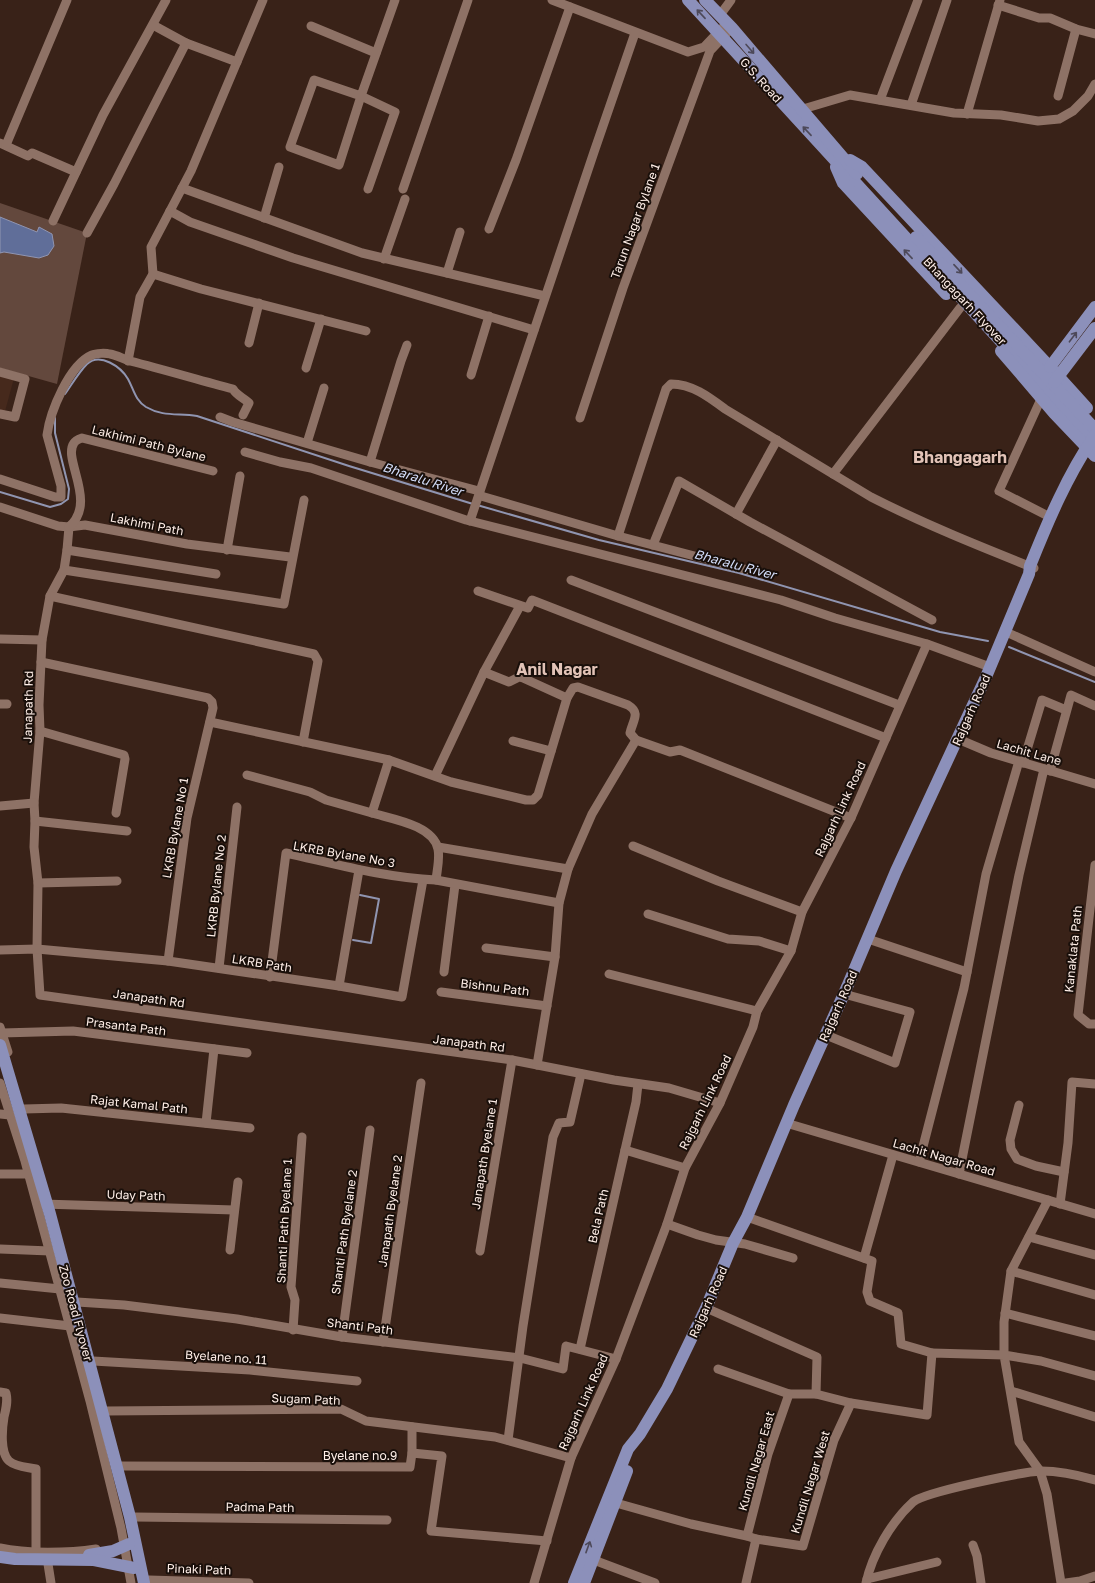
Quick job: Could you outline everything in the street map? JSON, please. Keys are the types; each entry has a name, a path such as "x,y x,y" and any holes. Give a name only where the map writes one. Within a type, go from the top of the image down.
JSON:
{"main road":[{"name":"G.S. Road","path":"688,0 837,157"},
{"path":"705,0 803,109 837,157 843,183 909,256 997,346 1041,399 1093,449"},
{"path":"837,157 862,167 1050,367 1058,383 1095,417"},
{"name":"Bhangagarh Flyover","path":"837,157 1014,354 1093,449"},
{"name":"Bhangagarh Flyover","path":"852,174 1058,383 1095,429"},
{"path":"1050,367 1095,307"},
{"path":"1058,383 1095,328"},
{"path":"1058,383 1095,340"},
{"path":"1017,371 1035,352"},
{"name":"Rajgarh Road","path":"1031,570 1069,490 1093,449 1095,435"},
{"name":"Rajgarh Road","path":"574,1583 628,1450 640,1434 667,1389 706,1308 733,1243 748,1217 786,1123 844,994 896,871 1006,632 1050,517 1067,481 1093,449"},
{"name":"Zoo Road Flyover","path":"1,1035 52,1220 130,1517 145,1582"},
{"name":"Zoo Road Flyover","path":"0,1066 69,1304 116,1484 136,1568 145,1582"},
{"name":"Rajgarh Road","path":"584,1583 616,1503 640,1434"},
{"path":"0,1553 29,1555 94,1555 113,1551 130,1541"},
{"path":"0,1557 94,1560 136,1568"}],"street":[{"path":"67,0 3,144 28,156 32,153 76,172"},
{"path":"53,221 103,114 166,0"},
{"path":"128,361 140,297 153,274 151,247 191,171 263,0"},
{"path":"368,189 395,112 361,96 314,80 290,147 339,165 361,96 395,0"},
{"path":"403,189 468,0"},
{"path":"552,0 688,52 704,46 720,35 726,22 731,0"},
{"path":"880,100 918,0"},
{"path":"911,105 947,0"},
{"path":"967,114 999,3 1039,18 1050,18 1076,29 1095,34"},
{"path":"490,229 570,7"},
{"path":"153,25 186,43 237,62"},
{"path":"311,26 376,53"},
{"path":"1058,96 1076,29"},
{"path":"470,521 635,33"},
{"name":"Tarun Nagar Bylane 1","path":"580,418 623,288 670,159 710,51 720,35"},
{"path":"87,233 114,184 186,43"},
{"path":"803,109 850,95 967,114 1001,115 1038,121 1059,119 1073,111 1088,96 1095,84"},
{"path":"264,218 279,167"},
{"path":"182,188 362,253 545,296"},
{"path":"384,259 405,199"},
{"path":"170,211 190,222 293,258 534,330"},
{"path":"447,273 460,232"},
{"path":"153,274 201,289 366,331"},
{"path":"248,343 259,303"},
{"path":"833,474 960,308"},
{"path":"470,375 489,316"},
{"path":"306,368 321,319"},
{"path":"370,462 407,345"},
{"path":"0,479 56,497 61,497 61,486 47,435 58,397 72,374 84,360 93,355 109,353 128,361 233,389 237,395 249,403 243,415"},
{"path":"0,372 25,379 15,417 0,414"},
{"path":"618,536 666,390 671,384 679,384 694,388 725,409 833,474 896,509 1031,570"},
{"path":"307,443 324,388"},
{"path":"1041,399 999,491 1050,517"},
{"path":"220,416 233,422 370,462 479,491 481,496 618,536 752,571"},
{"name":"Lakhimi Path Bylane","path":"69,527 76,519 81,504 79,482 71,451 74,443 82,438 213,471"},
{"path":"736,514 777,440"},
{"path":"245,452 280,462 311,468 470,521 781,600 835,618 927,644 990,667"},
{"path":"227,550 240,476"},
{"path":"653,544 679,481 736,514 932,620"},
{"path":"64,570 284,604 304,500"},
{"name":"Lakhimi Path","path":"0,508 58,526 69,527 85,525 187,544 292,559"},
{"name":"Janapath Rd","path":"69,527 68,550 64,570 50,596 42,640 39,706 40,731 34,803 34,847 38,883 37,949 40,995 512,1060 581,1074 669,1088 720,1103"},
{"path":"68,550 216,574"},
{"path":"572,580 899,705"},
{"path":"478,591 528,608 532,600 886,738"},
{"path":"50,596 314,654 318,661 304,742"},
{"path":"435,776 484,672 520,606"},
{"path":"1006,632 1095,672"},
{"path":"0,638 42,640"},
{"name":"Rajgarh Link Road","path":"534,1583 571,1458 616,1359 667,1224 685,1168 720,1103 753,1027 757,1011 791,951 802,912 851,818 899,705 927,644"},
{"name":"LKRB Bylane No 1","path":"41,662 208,698 212,702 213,708 210,722 186,818 168,961"},
{"path":"484,672 508,682 519,677 523,678 567,698"},
{"path":"210,722 389,760 451,782 526,800 533,800 538,795 567,698 573,688 578,687 628,705 634,709 636,713 630,733 636,740 670,752 680,750 851,818"},
{"path":"959,1174 1019,875 1047,770 1071,695 1095,706"},
{"path":"919,1162 968,972 986,874 1021,762 1042,700 1066,710"},
{"path":"40,731 124,755 125,759 116,813"},
{"name":"Lachit Lane","path":"958,739 990,753 1095,784"},
{"path":"537,1065 555,957 559,903 568,869 592,814 636,740"},
{"path":"513,741 551,751"},
{"path":"372,813 389,760"},
{"path":"247,775 310,792 326,800 372,813 428,832 438,847 439,854 436,880"},
{"path":"0,806 34,803"},
{"name":"LKRB Bylane No 2","path":"219,968 237,807"},
{"path":"35,821 127,831"},
{"path":"633,846 718,881 802,912"},
{"path":"438,847 568,869"},
{"name":"LKRB Bylane No 3","path":"270,977 286,853 359,870 423,880 436,880 455,885 559,903"},
{"name":"Kanaklata Path","path":"1095,865 1078,1015 1089,1024 1095,1024"},
{"path":"339,986 359,870"},
{"name":"LKRB Path","path":"0,950 37,949 168,961 339,986 402,997 423,880"},
{"path":"38,883 116,881"},
{"path":"444,972 455,885"},
{"path":"648,914 728,939 759,941 791,951"},
{"path":"868,939 968,972"},
{"path":"486,948 555,957"},
{"path":"609,974 757,1011"},
{"name":"Bishnu Path","path":"441,992 547,1006"},
{"path":"826,1035 895,1063 910,1012 844,994"},
{"name":"Prasanta Path","path":"1,1035 73,1031 247,1052"},
{"path":"1,1035 53,1205 77,1302 121,1466 134,1517 130,1541"},
{"path":"206,1123 214,1049"},
{"name":"Janapath Byelane 1","path":"480,1251 512,1060"},
{"path":"508,1440 520,1358 523,1326 553,1137 559,1123 570,1122 581,1074"},
{"path":"1060,1204 1068,1143 1072,1082 1095,1084"},
{"path":"0,1083 29,1174 106,1464 130,1541"},
{"name":"Janapath Byelane 2","path":"383,1342 421,1083"},
{"name":"Bela Path","path":"580,1349 636,1102 638,1084"},
{"path":"1019,1105 1010,1140 1011,1149 1017,1159 1036,1166 1064,1172"},
{"name":"Rajat Kamal Path","path":"24,1109 60,1108 250,1128"},
{"path":"0,1114 10,1115"},
{"name":"Lachit Nagar Road","path":"786,1123 1095,1214"},
{"name":"Shanti Path Byelane 2","path":"342,1337 370,1130"},
{"name":"Shanti Path Byelane 1","path":"293,1330 295,1300 292,1287 302,1137"},
{"path":"625,1150 685,1168"},
{"path":"864,1258 893,1155"},
{"path":"0,1174 29,1174"},
{"path":"230,1250 238,1182"},
{"path":"1048,1200 1011,1271 1004,1322 1004,1355 1019,1442 1040,1471 1048,1494 1061,1583"},
{"name":"Uday Path","path":"37,1204 234,1210"},
{"path":"748,1217 872,1261 867,1292 870,1301 898,1313 901,1344 932,1353 1004,1355 1041,1361 1095,1376"},
{"path":"667,1224 698,1235 733,1243 745,1244 793,1258"},
{"path":"1029,1237 1095,1255"},
{"path":"0,1249 50,1251"},
{"path":"1011,1271 1095,1295"},
{"path":"0,1283 60,1289"},
{"name":"Shanti Path","path":"77,1302 124,1305 236,1319 293,1330 342,1337 520,1358 562,1369 566,1346 616,1359"},
{"path":"706,1308 817,1357 816,1394"},
{"path":"1005,1313 1095,1336"},
{"path":"0,1318 70,1326"},
{"path":"718,1369 789,1394 816,1394 851,1404 928,1415 932,1353"},
{"name":"Byelane no. 11","path":"93,1361 250,1370 357,1381"},
{"path":"1011,1391 1095,1417"},
{"path":"0,1392 6,1393 8,1399 1,1432 2,1453 8,1461 19,1466 36,1468 36,1551"},
{"name":"Kundil Nagar East","path":"746,1583 752,1537 768,1454 789,1394"},
{"name":"Kundil Nagar West","path":"752,1537 803,1546 834,1440 851,1404"},
{"name":"Sugam Path","path":"106,1411 340,1409 366,1421 495,1437 571,1458"},
{"path":"412,1427 412,1454"},
{"name":"Byelane no.9","path":"121,1466 410,1467 412,1454 442,1456 431,1531 547,1540"},
{"path":"936,1562 866,1581 869,1569 888,1531 914,1501 940,1491 1040,1471 1074,1474 1095,1480"},
{"path":"616,1503 691,1524 752,1537"},
{"name":"Padma Path","path":"134,1517 386,1520"},
{"path":"0,1548 36,1551 80,1551 130,1541"},
{"path":"973,1545 977,1556 981,1583"},
{"path":"594,1558 599,1562 655,1583"},
{"path":"0,1561 136,1568 131,1583"},
{"path":"48,1564 51,1583"},
{"path":"1066,1583 1080,1581 1095,1576"},
{"name":"Pinaki Path","path":"145,1582 249,1583"}],"shaded area":[{"path":"0,203 87,233 57,384 0,368"},
{"path":"0,374 14,378 4,415 0,414"}],"water":[{"path":"0,217 37,232 39,227 52,234 54,246 48,255 39,258 4,252 0,253"}],"waterway":[{"name":"Bharalu River","path":"65,394 78,374 87,364 92,361 104,360 110,362 125,374 139,401 152,410 165,413 197,416 349,466 473,504"},
{"name":"Bharalu River","path":"0,492 50,507 61,504 68,499 69,489 55,433 55,418"},
{"name":"Bharalu River","path":"477,505 599,540 739,573 940,632 988,641"},
{"path":"1009,647 1095,682"},
{"path":"353,940 371,943 379,899 360,895"}],"district":[{"name":"Bhangagarh","path":"960,457"},
{"name":"Anil Nagar","path":"557,669"}]}
